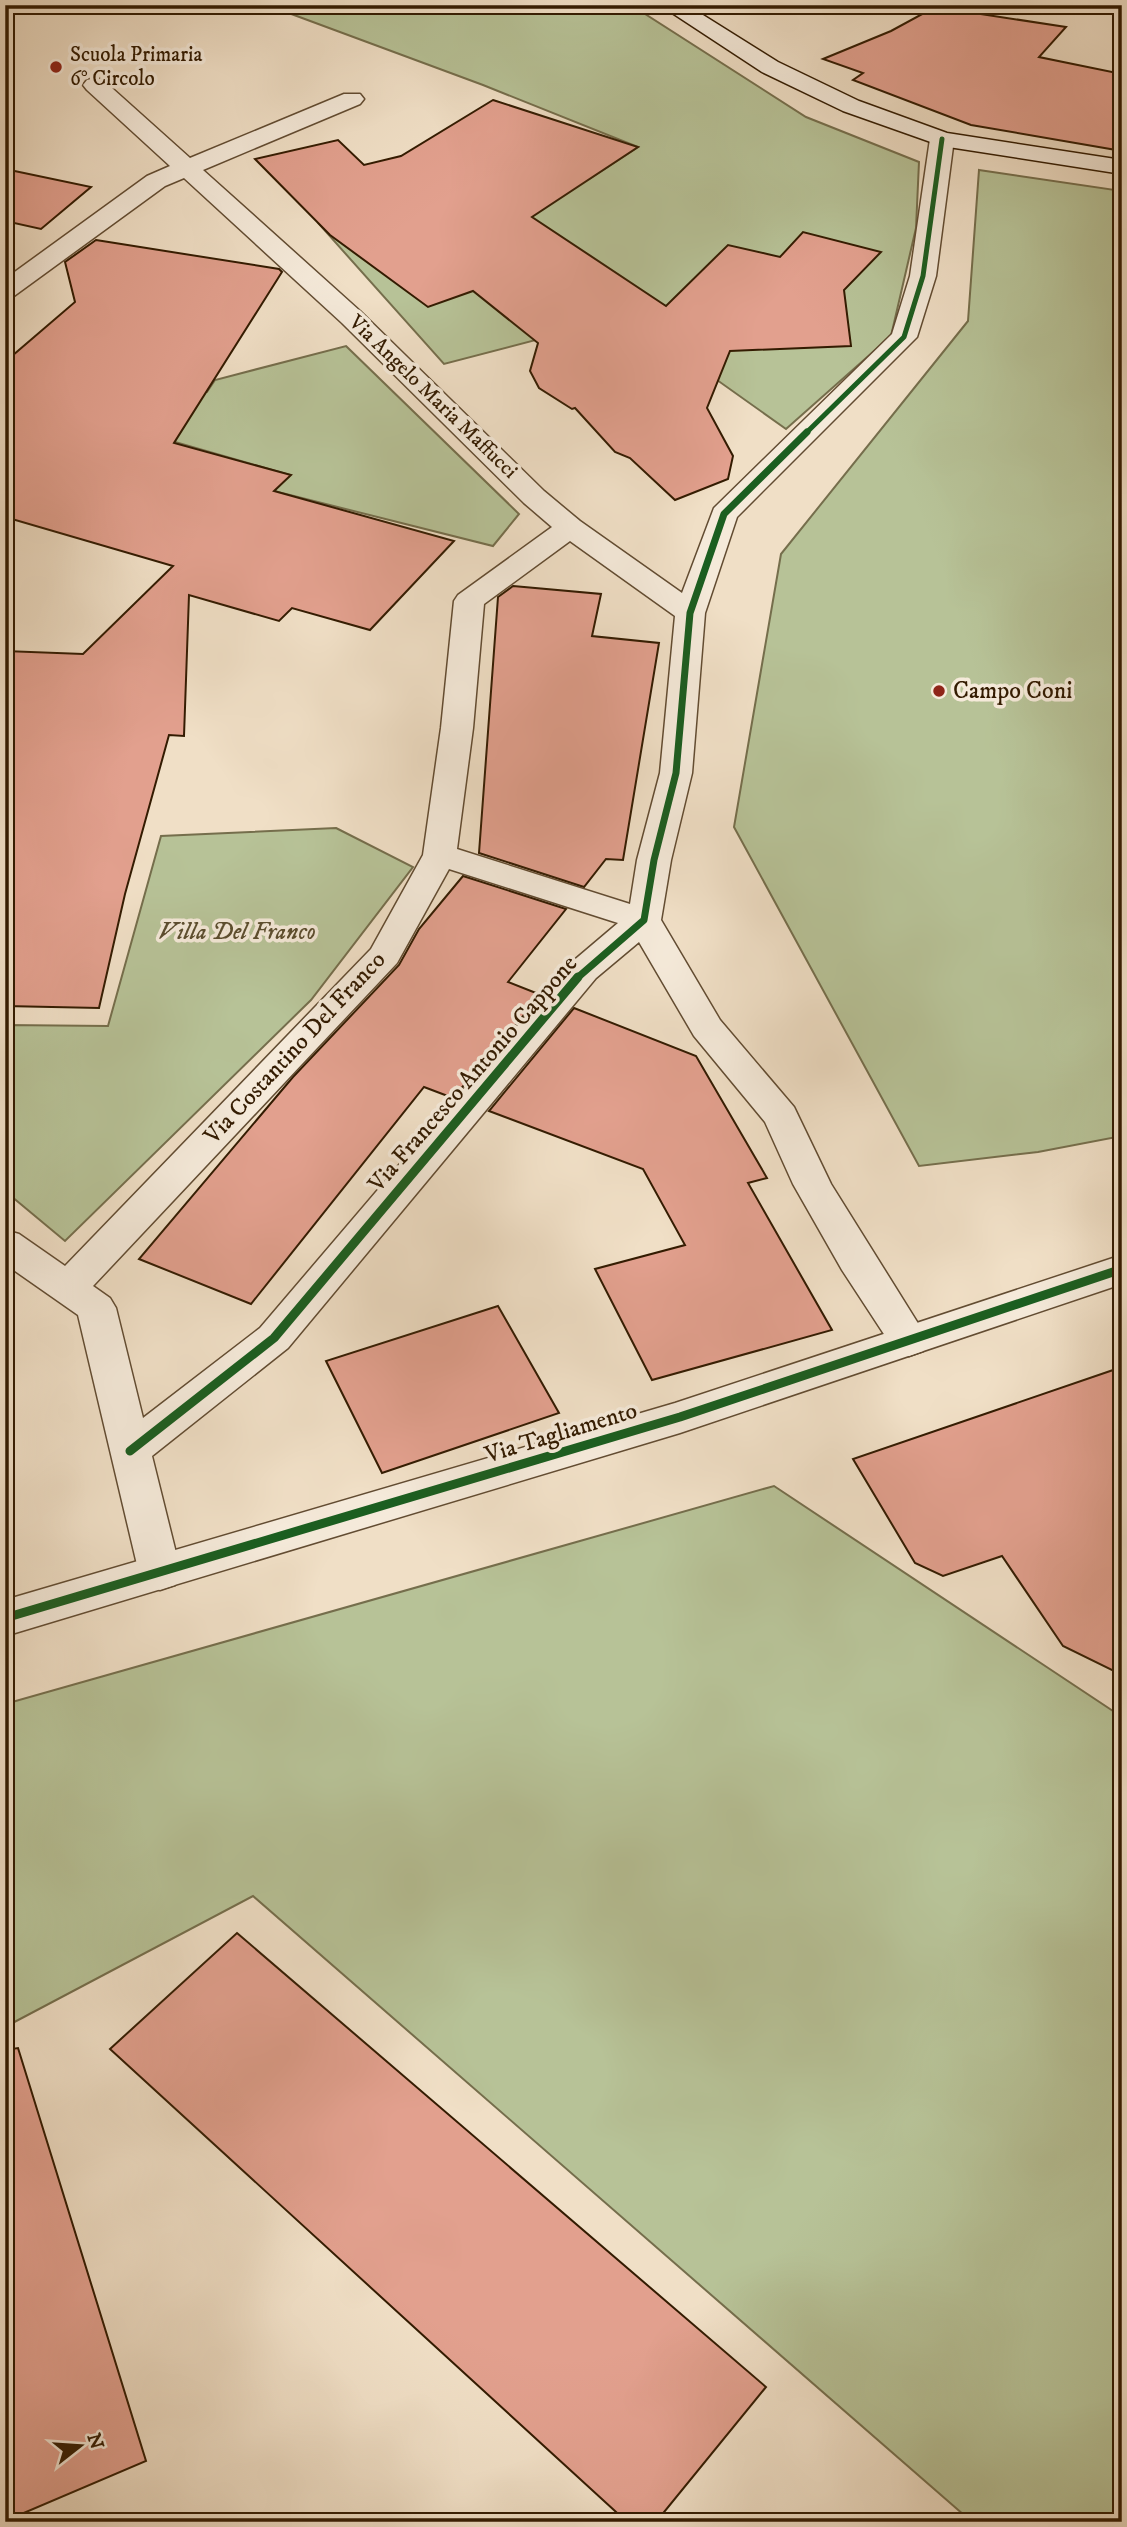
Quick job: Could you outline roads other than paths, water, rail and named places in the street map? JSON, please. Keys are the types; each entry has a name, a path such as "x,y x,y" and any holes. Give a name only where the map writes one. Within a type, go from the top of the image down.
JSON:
{"street":[{"path":"671,5 770,67 851,106 942,139 1122,167"},
{"name":"Via Angelo Maria Maffucci","path":"95,85 351,317 534,497 570,527 690,613"},
{"path":"5,291 156,181 352,99"},
{"path":"909,1341 856,1260 812,1184 782,1116 707,1028 644,920 654,860 676,773 690,613 724,514 904,337 923,276 942,139"},
{"name":"Via Costantino Del Franco","path":"68,1287 385,955 440,855 457,729 469,601 510,568 570,527"},
{"path":"440,855 644,920"},
{"name":"Via Francesco Antonio Cappone","path":"130,1451 274,1338 584,970 644,920"},
{"path":"5,1244 96,1308 160,1573"},
{"name":"Via Tagliamento","path":"5,1618 680,1417 1122,1269"}],"place":[{"name":"Scuola Primaria 6° Circolo","path":"56,67"},
{"name":"Campo Coni","path":"939,691"}],"park label":[{"name":"Villa Del Franco","path":"237,932"}]}
